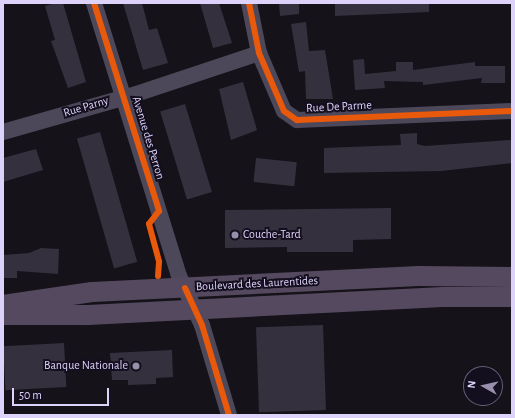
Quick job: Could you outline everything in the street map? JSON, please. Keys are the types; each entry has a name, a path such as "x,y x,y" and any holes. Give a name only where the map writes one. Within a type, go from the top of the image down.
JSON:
{"main road":[{"name":"Boulevard des Laurentides","path":"3,305 87,293 419,276 512,277"},
{"name":"Boulevard des Laurentides","path":"3,315 88,316 443,297 512,298"}],"street":[{"name":"Avenue des Perron","path":"94,3 184,288 195,310 229,415"},
{"name":"Rue De Parme","path":"249,3 260,53 284,111 297,120 512,111"},
{"name":"Rue Parny","path":"3,132 260,53"}],"building":[{"path":"55,3 63,3 86,82 68,88 51,41 55,40 45,6"},
{"path":"123,3 142,3 149,30 157,28 168,63 143,70"},
{"path":"200,3 219,3 232,43 213,48"},
{"path":"279,3 299,3 299,14 280,16"},
{"path":"335,3 429,3 429,12 335,16"},
{"path":"306,22 309,51 325,50 333,99 306,99 305,71 299,72 291,24"},
{"path":"364,59 365,74 396,71 396,62 413,62 413,70 475,62 475,66 505,66 505,83 481,83 482,78 423,85 423,82 384,81 385,88 355,90 353,60"},
{"path":"243,82 257,130 231,140 219,89"},
{"path":"185,104 212,192 187,200 160,112"},
{"path":"100,132 137,262 114,268 77,139"},
{"path":"417,133 417,144 425,146 511,140 512,163 441,171 324,173 324,148 401,145 400,134"},
{"path":"36,149 43,170 3,182 3,158"},
{"path":"256,158 297,162 294,186 253,182"},
{"path":"391,208 391,239 353,240 353,252 287,252 287,247 225,248 225,210"},
{"path":"41,248 59,249 58,274 17,271 17,278 3,278 3,255 29,253"},
{"path":"323,325 326,410 259,412 256,327"},
{"path":"64,343 66,387 5,390 3,346"},
{"path":"172,350 173,377 156,378 156,384 128,385 128,380 112,380 110,353"}],"cycle path":[{"path":"94,3 159,211 149,224 159,262 158,276"},
{"path":"249,3 259,53 284,111 297,120 512,111"},
{"path":"185,288 202,325 229,415"}],"place":[{"name":"Couche-Tard","path":"235,235"},
{"name":"Banque Nationale","path":"136,366"}]}
